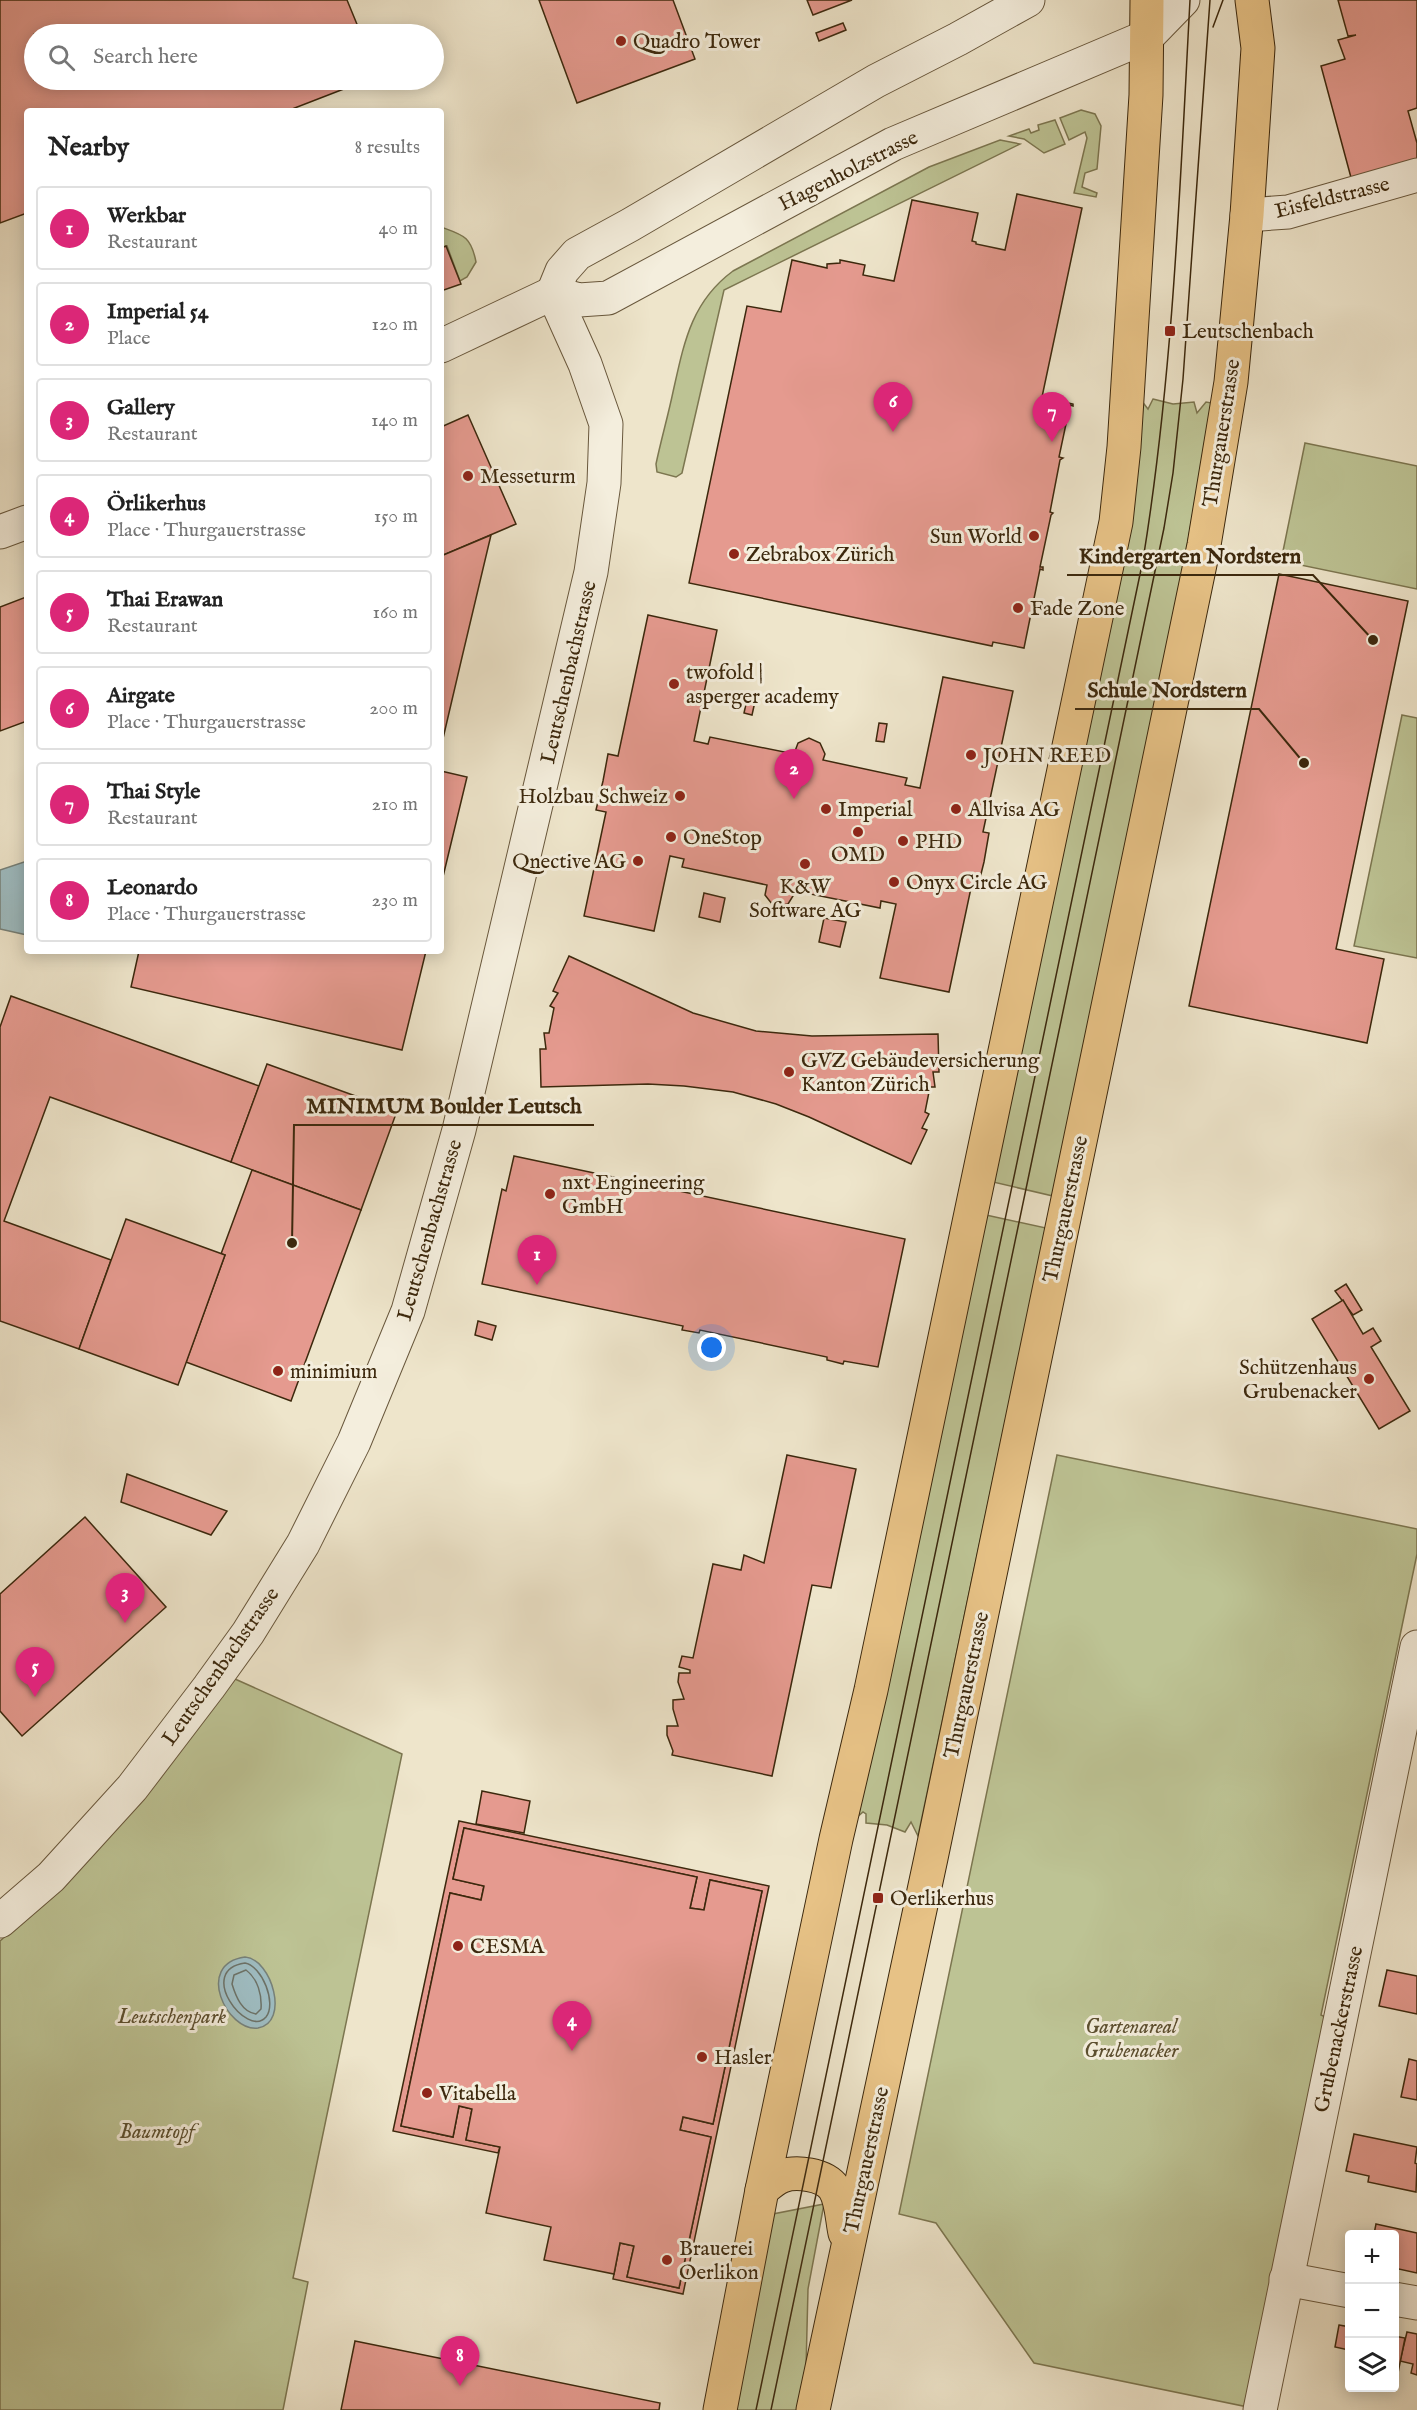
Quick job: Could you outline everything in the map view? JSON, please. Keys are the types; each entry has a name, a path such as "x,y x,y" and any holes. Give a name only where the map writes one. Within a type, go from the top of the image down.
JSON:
{"main road":[{"path":"720,2410 762,2190 836,1839 872,1690 1116,522 1124,447 1146,95 1148,0"},
{"name":"Thurgauerstrasse","path":"813,2410 933,1847 1204,545 1231,382 1247,215 1258,48 1252,0"},
{"path":"762,2190 782,2176 794,2174 828,2182 838,2196 847,2247"}],"street":[{"path":"444,345 553,293 562,271 577,254 876,81 1028,0"},
{"path":"1148,36 1183,0"},
{"name":"Hagenholzstrasse","path":"553,293 579,300 608,298 893,144 1148,36"},
{"name":"Eisfeldstrasse","path":"1247,215 1288,212 1417,175"},
{"name":"Leutschenbachstrasse","path":"0,1921 51,1878 132,1788 248,1633 303,1544 354,1442 408,1311 459,1130 586,600 593,561 604,483 606,424 585,364 553,293"},
{"path":"0,532 24,523"},
{"name":"Grubenackerstrasse","path":"1260,2410 1417,1647"},
{"path":"1286,2279 1345,2290"},
{"path":"1399,2300 1417,2303"}],"green space":[{"path":"1081,110 1095,114 1101,126 1097,169 1085,173 1082,187 1097,193 1096,197 1074,193 1087,138 1085,132 1069,140 1060,118"},
{"path":"1055,120 1065,144 1044,153 1024,139 1009,136 1029,129 1031,133 1039,130 1038,125"},
{"path":"1000,140 1020,144 724,290 682,473 676,477 657,472 656,464 686,340 698,310 719,283 733,271 929,167"},
{"path":"444,228 465,238 472,247 476,262 467,277 460,281 447,246 444,247"},
{"path":"1153,399 1173,404 1194,402 1197,413 1206,402 1212,403 1183,570 1053,1196 993,1182 1141,400 1148,409"},
{"path":"1305,443 1417,466 1417,589 1281,561"},
{"path":"1402,715 1417,718 1417,958 1354,946"},
{"path":"986,1215 1046,1228 918,1836 911,1822 905,1832 887,1825 866,1823 866,1814 863,1812 855,1819"},
{"name":"Gartenareal Grubenacker","path":"1057,1455 1417,1529 1417,1554 1321,2015 1330,2019 1248,2407 1034,2363 936,2223 899,2214"},
{"name":"Leutschenpark","path":"235,1679 402,1754 293,2278 308,2282 283,2410 0,2410 0,1941 25,1919"},
{"path":"824,2204 808,2289 806,2368 798,2410 736,2410 773,2214"}],"water":[{"path":"24,862 24,934 0,929 0,870"},
{"path":"245,1957 255,1960 263,1968 274,1991 273,2015 268,2024 258,2028 246,2026 236,2020 221,1997 219,1984 221,1972 230,1962"}],"building":[{"path":"0,0 347,0 357,24 24,24 24,90 341,90 295,108 24,108 24,214 0,223"},
{"name":"Quadro Tower","path":"539,0 673,0 695,59 577,103"},
{"path":"807,0 852,0 813,15"},
{"path":"1338,0 1417,0 1417,108 1408,111 1417,143 1417,167 1353,185 1321,66 1345,59 1338,40 1356,35 1348,36"},
{"path":"843,23 846,30 819,41 816,33"},
{"path":"1017,194 1082,208 1042,397 1073,404 1073,406 1070,405 1059,457 1063,458 1060,460 1050,512 1053,513 1040,567 1043,567 1043,570 1040,569 1024,648 993,642 992,646 689,583 747,306 781,312 792,260 827,268 827,264 840,263 840,260 865,265 863,275 894,281 912,200 978,213 972,241 976,244 1005,250"},
{"path":"446,246 461,284 444,290 444,247"},
{"name":"Messeturm","path":"468,415 516,524 444,555 444,426"},
{"path":"491,535 444,734 444,555"},
{"path":"1279,574 1408,601 1336,949 1384,959 1367,1043 1189,1006"},
{"path":"24,598 24,722 0,731 0,607"},
{"path":"648,615 717,630 694,741 708,744 710,737 794,754 798,743 809,738 820,743 825,754 823,760 907,778 905,785 920,788 943,677 1013,691 983,832 989,833 984,862 977,890 971,888 949,992 880,978 896,904 881,901 880,908 796,891 788,904 777,906 772,904 765,895 767,885 682,867 684,859 670,856 654,931 584,916 606,812 596,810 608,754 618,756"},
{"path":"748,695 756,697 752,715 744,713"},
{"path":"879,723 887,724 884,742 876,741"},
{"path":"444,772 467,777 444,873"},
{"path":"704,893 725,898 720,922 699,917"},
{"path":"824,918 846,922 840,947 819,942"},
{"path":"138,954 425,954 402,1050 131,987"},
{"path":"569,956 693,1013 756,1031 812,1036 938,1034 939,1072 933,1072 935,1087 930,1087 925,1112 929,1114 922,1128 927,1130 911,1164 809,1117 776,1104 733,1092 648,1084 541,1087 540,1049 546,1049 544,1033 549,1033 554,1008 550,1006 558,993 553,991"},
{"path":"11,996 259,1086 231,1162 50,1097 4,1221 111,1260 79,1349 0,1321 0,1027"},
{"path":"267,1064 397,1111 361,1210 231,1162"},
{"path":"514,1156 905,1239 878,1367 844,1361 843,1364 827,1360 827,1357 700,1330 699,1333 682,1330 683,1326 482,1284 502,1189 506,1191"},
{"path":"252,1170 361,1210 291,1401 186,1362 225,1255 221,1254"},
{"path":"126,1219 225,1255 178,1385 79,1349"},
{"path":"1346,1284 1362,1310 1353,1315 1335,1291"},
{"name":"Schützenhaus Grubenacker","path":"1343,1300 1363,1334 1373,1328 1381,1341 1371,1347 1410,1411 1379,1429 1312,1319"},
{"path":"478,1321 496,1326 492,1340 475,1335"},
{"path":"787,1455 856,1469 831,1588 812,1585 772,1776 672,1755 667,1726 678,1726 673,1700 684,1699 678,1682 679,1673 690,1673 690,1670 679,1667 682,1656 693,1658 713,1564 741,1570 744,1555 764,1563"},
{"path":"127,1474 227,1511 211,1535 121,1502"},
{"path":"85,1517 166,1607 22,1736 0,1711 0,1594"},
{"path":"482,1791 530,1801 524,1833 476,1824"},
{"path":"459,1821 769,1886 683,2294 613,2279 620,2243 634,2246 627,2277 679,2288 711,2137 680,2130 683,2117 713,2124 762,1891 710,1880 704,1910 690,1908 697,1877 464,1828 453,1879 484,1886 481,1900 450,1893 401,2126 453,2137 459,2106 472,2109 466,2140 500,2147 498,2153 393,2131"},
{"path":"464,1828 697,1877 690,1908 704,1910 710,1880 762,1891 713,2124 683,2117 680,2130 711,2137 679,2288 627,2277 634,2246 620,2243 614,2274 544,2260 551,2227 486,2213 500,2147 466,2140 472,2109 459,2106 453,2137 401,2126 450,1893 481,1900 484,1886 453,1879"},
{"path":"1387,1970 1417,1976 1417,2014 1379,2006"},
{"path":"1409,2059 1417,2061 1417,2100 1401,2097"},
{"path":"1354,2134 1417,2147 1416,2192 1368,2182 1369,2176 1346,2171"},
{"path":"1376,2224 1417,2233 1417,2273 1399,2269 1399,2230 1375,2230"},
{"path":"1339,2325 1345,2326 1345,2349 1335,2347"},
{"path":"1407,2332 1417,2334 1417,2375 1411,2373 1413,2364 1400,2361"},
{"path":"1399,2337 1405,2338 1399,2368"},
{"path":"355,2341 660,2403 659,2410 341,2410"}],"tram line":[{"path":"756,2410 1143,560 1162,421 1174,281 1190,0"},
{"path":"771,2410 1164,528 1173,473 1183,379 1210,0"},
{"path":"1213,27 1223,0"}],"place":[{"name":"Quadro Tower","path":"621,41"},
{"name":"Leutschenbach","path":"1170,331"},
{"name":"Airgate","path":"893,432"},
{"name":"Thai Style","path":"1052,442"},
{"name":"Messeturm","path":"468,476"},
{"name":"Sun World","path":"1034,536"},
{"name":"Zebrabox Zürich","path":"734,554"},
{"name":"Fade Zone","path":"1018,608"},
{"name":"Kindergarten Nordstern","path":"1373,640"},
{"name":"twofold | asperger academy","path":"674,684"},
{"name":"JOHN REED","path":"971,755"},
{"name":"Schule Nordstern","path":"1304,763"},
{"name":"Holzbau Schweiz","path":"680,796"},
{"name":"Imperial 54","path":"794,799"},
{"name":"Imperial","path":"826,809"},
{"name":"Allvisa AG","path":"956,809"},
{"name":"OMD","path":"858,832"},
{"name":"OneStop","path":"671,837"},
{"name":"PHD","path":"903,841"},
{"name":"Qnective AG","path":"638,861"},
{"name":"K&W Software AG","path":"805,864"},
{"name":"Onyx Circle AG","path":"894,882"},
{"name":"GVZ Gebäudeversicherung Kanton Zürich","path":"789,1072"},
{"name":"nxt Engineering GmbH","path":"550,1194"},
{"name":"MINIMUM Boulder Leutsch","path":"292,1243"},
{"name":"Werkbar","path":"537,1285"},
{"name":"minimium","path":"278,1371"},
{"name":"Schützenhaus Grubenacker","path":"1369,1379"},
{"name":"Gallery","path":"125,1623"},
{"name":"Thai Erawan","path":"35,1697"},
{"name":"Oerlikerhus","path":"878,1898"},
{"name":"CESMA","path":"458,1946"},
{"name":"Örlikerhus","path":"572,2051"},
{"name":"Hasler","path":"702,2057"},
{"name":"Vitabella","path":"427,2093"},
{"name":"Brauerei Oerlikon","path":"667,2260"},
{"name":"Leonardo","path":"460,2386"}],"park label":[{"name":"Baumtopf","path":"157,2131"}]}
